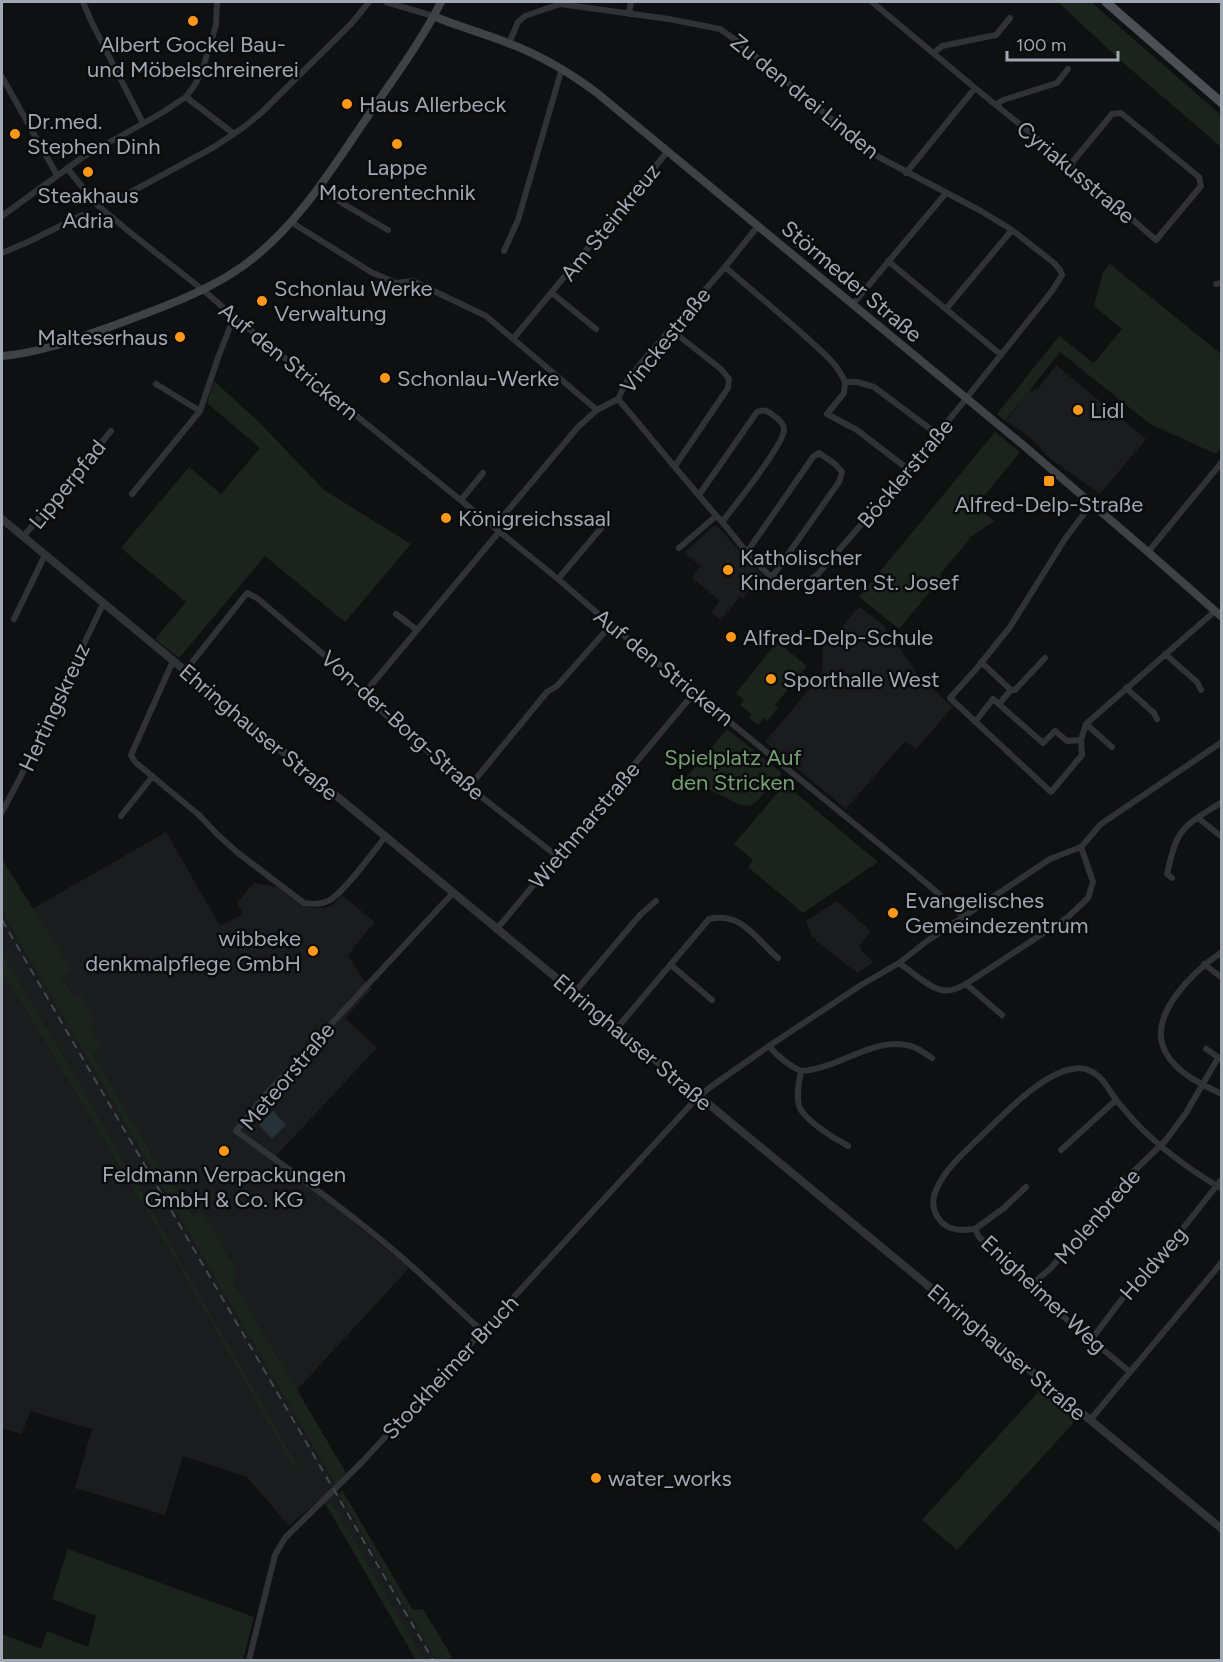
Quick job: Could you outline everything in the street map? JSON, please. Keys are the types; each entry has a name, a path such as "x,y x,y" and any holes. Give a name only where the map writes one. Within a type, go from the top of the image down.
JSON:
{"main road":[{"path":"2,356 36,351 78,339 203,290 243,266 291,222 318,189 417,44 441,2"},
{"path":"1106,2 1221,103"},
{"name":"Störmeder Straße","path":"433,16 509,43 562,68 597,93 1092,503 1218,614"}],"street":[{"path":"83,2 143,123"},
{"path":"2,216 67,168 186,97 196,83 206,60 216,25 217,2"},
{"path":"120,198 214,147 261,113 351,24 369,2"},
{"path":"386,2 433,16"},
{"path":"629,14 631,2"},
{"name":"Cyriakusstraße","path":"872,2 1070,165 1156,240 1201,186 1198,177 1121,113 1112,114 1070,165"},
{"name":"Zu den drei Linden","path":"509,43 518,21 525,16 560,3 720,29 727,32 875,156 1012,230"},
{"path":"934,53 942,46 996,35 1010,18"},
{"path":"504,251 519,220 562,68"},
{"name":"Cyriakusstraße","path":"996,105 1003,100 1057,83 1068,69"},
{"path":"2,77 57,175"},
{"path":"906,173 975,88"},
{"path":"186,97 234,134"},
{"name":"Am Steinkreuz","path":"513,339 668,151"},
{"name":"Auf den Strickern","path":"67,168 96,204 558,579 908,868 963,917"},
{"path":"318,189 388,230"},
{"path":"853,304 946,193"},
{"path":"2,253 82,215"},
{"path":"291,222 371,272 396,283 414,281 486,316 597,410"},
{"name":"Vinckestraße","path":"358,689 368,689 578,427 597,410 618,399 627,381 758,226"},
{"path":"946,309 1012,230"},
{"name":"Böcklerstraße","path":"772,577 786,585 798,586 817,575 909,470 1060,280 1062,275 1054,263 1012,230"},
{"path":"888,261 1000,354"},
{"path":"725,267 783,316 841,371 845,382 844,393 827,414 864,435 909,470"},
{"name":"Am Steinkreuz","path":"552,293 596,329"},
{"path":"132,494 200,411 234,317"},
{"path":"671,330 722,369 729,379 728,388 675,466"},
{"path":"845,382 857,382 874,387 938,434"},
{"path":"156,384 200,411"},
{"path":"618,399 747,552 772,577 831,495 842,472 827,457 819,453 813,458 747,552"},
{"path":"699,495 757,412 767,411 781,422 784,430 783,436 758,475 722,522"},
{"name":"Lipperpfad","path":"23,537 111,431"},
{"path":"1148,552 1221,462"},
{"path":"461,500 483,473"},
{"path":"1092,503 1065,539 1010,627 950,698 1051,792 1082,756 1081,740 1086,724 1166,654 1218,614"},
{"path":"679,548 716,516"},
{"name":"Ehringhauser Straße","path":"2,519 1221,1529"},
{"path":"558,579 603,526 608,524"},
{"path":"14,619 45,555"},
{"name":"Von-der-Borg-Straße","path":"185,671 247,594 256,598 349,676 364,696 469,787 558,857"},
{"name":"Hertingskreuz","path":"3,811 103,604"},
{"path":"396,614 417,630"},
{"path":"469,787 547,692 557,686 611,625"},
{"path":"1166,654 1197,682 1201,690"},
{"path":"999,704 1045,658"},
{"path":"173,661 131,755 135,762 199,815 238,853 304,903 316,905 330,901 340,892 385,837"},
{"path":"981,662 1011,690"},
{"path":"1126,688 1154,712 1157,719"},
{"name":"Wiethmarstraße","path":"496,930 694,693"},
{"path":"975,722 993,699 1043,743 1054,731 1067,741 1081,740"},
{"path":"1086,724 1112,747"},
{"path":"899,963 931,985 943,990 955,989 1068,917 1088,898 1093,882 1081,847 1101,824 1221,742"},
{"path":"121,816 152,777"},
{"path":"1172,878 1167,874 1179,836 1187,826 1221,802"},
{"path":"1198,818 1221,837"},
{"name":"Stockheimer Bruch","path":"249,1660 275,1555 281,1544 363,1461 699,1097 769,1046 861,985 899,963 927,941 1050,859 1081,847"},
{"name":"Meteorstraße","path":"453,893 268,1092 236,1131 314,1187 398,1255 483,1332"},
{"path":"574,993 641,914 656,901"},
{"path":"617,1029 709,919 721,916 731,918 745,926 777,958"},
{"path":"1221,952 1204,964 1178,991 1167,1010 1162,1028 1165,1051 1172,1061 1203,1085 1221,1094"},
{"path":"1204,964 1221,978"},
{"path":"671,965 712,1000"},
{"path":"966,984 1002,1015"},
{"path":"769,1046 783,1061 801,1071 813,1071 832,1065 882,1044 899,1044 916,1048 932,1058"},
{"path":"1206,1049 1220,1059"},
{"name":"Molenbrede","path":"1032,1284 1051,1268 1121,1185 1174,1131 1220,1059"},
{"name":"Enigheimer Weg","path":"1130,1372 1054,1309 1032,1284 979,1237 975,1229 960,1230 947,1227 939,1220 934,1211 933,1198 936,1188 948,1169 1003,1115 1043,1082 1072,1068 1090,1070 1099,1076 1136,1123 1160,1146 1219,1187"},
{"path":"801,1071 798,1094 800,1106 807,1117 848,1146"},
{"path":"1061,1150 1116,1100"},
{"name":"Holdweg","path":"1090,1340 1137,1280 1219,1187 1221,1179"},
{"path":"975,1229 1004,1208 1026,1187"},
{"path":"1090,1420 1221,1262"}],"shaded area":[{"path":"1056,365 1146,439 1100,494 1048,457 1038,445 1006,421 1030,390 1032,392 1035,388 1037,390"},
{"name":"Katholischer Kindergarten St. Josef","path":"713,526 718,527 762,575 743,598 740,596 721,620 711,612 720,601 692,578 701,566 684,553"},
{"path":"859,607 880,622 920,678 953,707 916,749 905,741 846,809 765,742 822,674 823,648"},
{"path":"166,832 220,926 243,914 237,902 254,883 277,887 300,904 312,908 330,907 342,895 375,922 348,956 372,989 345,1018 377,1048 273,1159 409,1268 297,1390 233,1281 238,1272 207,1219 201,1211 194,1218 173,1184 170,1185 93,1053 102,1047 87,1024 94,1019 80,995 75,998 62,977 71,971 32,909"},
{"path":"837,901 871,931 859,946 862,948 861,951 874,962 857,973 812,937 806,921"},
{"path":"2,912 436,1660 424,1660 332,1502 326,1505 320,1499 289,1526 247,1477 183,1456 165,1515 75,1488 92,1429 30,1411 22,1434 2,1428 2,971 172,1254 293,1468 298,1466 75,1075 2,952"},
{"path":"273,1111 286,1125 272,1139 259,1125"}],"green space":[{"path":"1058,2 1091,2 1221,115 1221,147 1120,60"},
{"path":"1110,264 1221,354 1221,447 1216,454 1150,424 1060,352 1005,421 997,414 1059,336 1094,363 1122,329 1094,306 1103,272"},
{"path":"214,381 258,421 324,490 411,544 345,622 265,556 179,658 155,639 186,602 121,548 189,467 221,494 260,448 207,403"},
{"path":"995,432 1020,452 976,506 994,521 969,538 940,574 942,577 899,629 859,597"},
{"name":"Sporthalle West","path":"777,642 807,666 775,705 778,708 767,721 764,718 758,725 749,718 751,714 740,705 744,700 736,693"},
{"name":"Spielplatz Auf den Stricken","path":"727,729 782,773 750,806 740,805 686,778"},
{"path":"785,784 878,862 803,913 748,867 753,860 734,844"},
{"path":"2,859 72,971 62,977 74,997 81,994 94,1019 88,1024 102,1047 93,1053 170,1185 173,1184 194,1218 201,1210 207,1219 238,1272 233,1281 346,1473 335,1484 2,912"},
{"path":"2,952 75,1075 298,1466 293,1468 172,1254 2,971"},
{"path":"1041,1389 1078,1418 957,1550 922,1520"},
{"path":"342,1490 413,1610 423,1609 452,1657 449,1660 436,1660 339,1494"},
{"path":"332,1502 424,1660 416,1660 326,1505"},
{"path":"68,1549 254,1617 243,1660 2,1660 2,1634 41,1649 47,1631 88,1647 96,1616 52,1599"}],"railway":[{"path":"2,920 433,1660"}],"place":[{"name":"Albert Gockel Bau- und Möbelschreinerei","path":"193,21"},
{"name":"Haus Allerbeck","path":"347,104"},
{"name":"Dr.med. Stephen Dinh","path":"15,134"},
{"name":"Lappe Motorentechnik","path":"397,144"},
{"name":"Steakhaus Adria","path":"88,172"},
{"name":"Schonlau Werke Verwaltung","path":"262,301"},
{"name":"Malteserhaus","path":"180,337"},
{"name":"Schonlau-Werke","path":"385,378"},
{"name":"Lidl","path":"1078,410"},
{"name":"Alfred-Delp-Straße","path":"1049,481"},
{"name":"Königreichssaal","path":"446,518"},
{"name":"Katholischer Kindergarten St. Josef","path":"728,570"},
{"name":"Alfred-Delp-Schule","path":"731,637"},
{"name":"Sporthalle West","path":"771,679"},
{"name":"Evangelisches Gemeindezentrum","path":"893,913"},
{"name":"wibbeke denkmalpflege GmbH","path":"313,951"},
{"name":"Feldmann Verpackungen GmbH & Co. KG","path":"224,1151"},
{"name":"water_works","path":"596,1478"}]}
